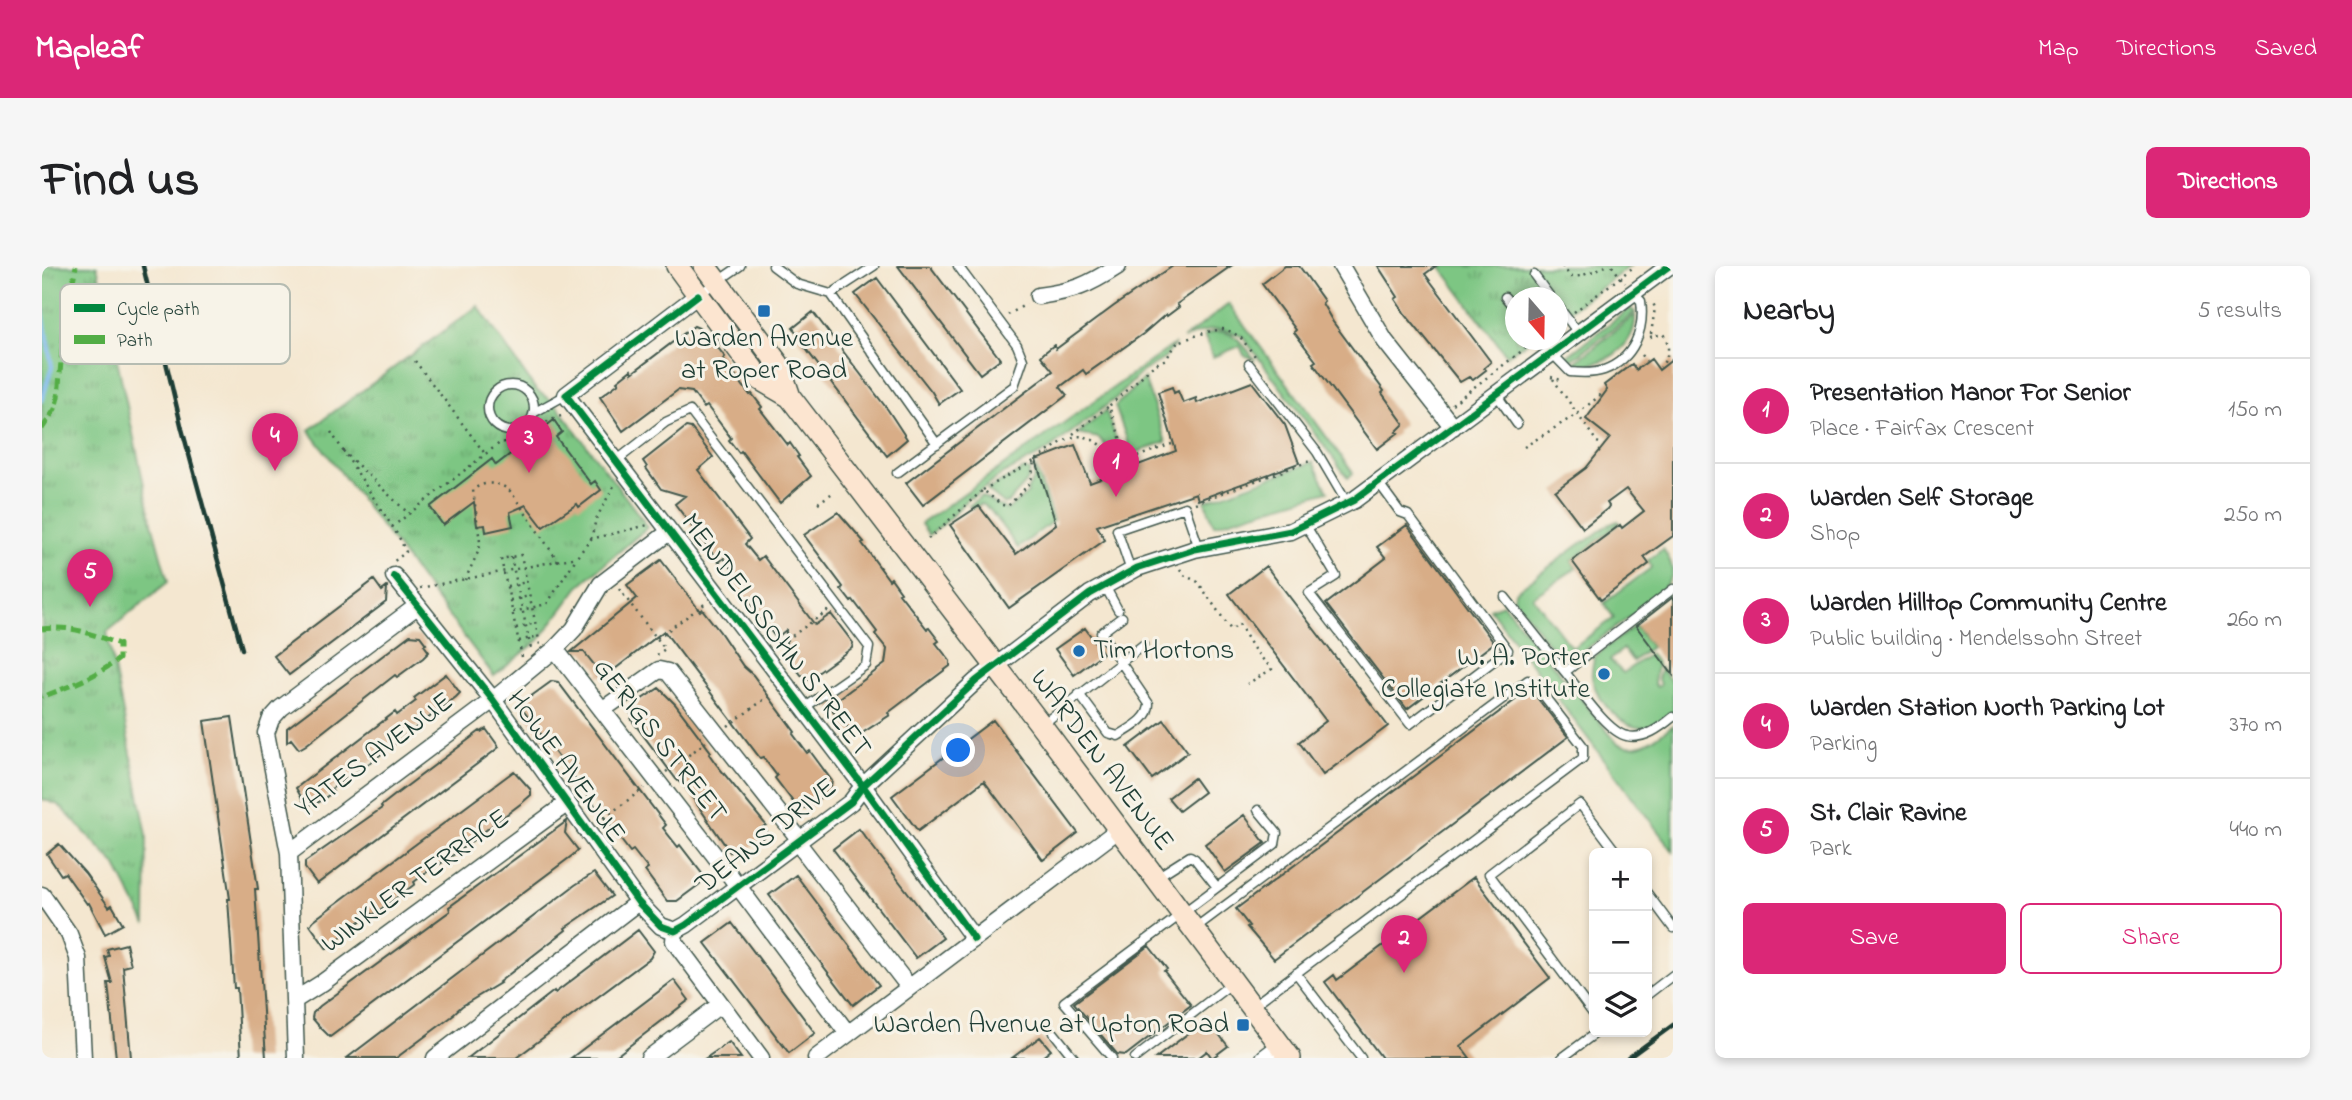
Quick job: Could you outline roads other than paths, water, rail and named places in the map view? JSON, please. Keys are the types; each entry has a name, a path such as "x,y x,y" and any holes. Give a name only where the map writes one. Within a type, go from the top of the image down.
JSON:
{"main road":[{"name":"WARDEN AVENUE","path":"677,266 761,380 790,397"},
{"name":"WARDEN AVENUE","path":"711,274 779,365 790,397 1234,983 1278,1054"}],"street":[{"path":"1038,296 1072,291 1090,285 1118,266"},
{"path":"1341,266 1385,341 1453,428"},
{"name":"DEANS DRIVE","path":"681,928 851,802 863,786 995,666 1090,594 1132,571 1172,556 1199,548 1291,531 1347,503 1671,267"},
{"path":"566,395 698,295"},
{"name":"MENDELSSOHN STREET","path":"566,395 863,786 974,939"},
{"name":"YATES AVENUE","path":"289,853 493,700 547,649 574,629 601,584 669,532"},
{"name":"HOWE AVENUE","path":"394,576 493,700 638,902 661,926 681,928"},
{"path":"296,1058 289,853 266,733 271,719 281,708 417,606"},
{"name":"GERIGS STREET","path":"547,649 602,710 656,779 848,1034"},
{"path":"602,710 659,670 668,672 909,987"},
{"name":"WINKLER TERRACE","path":"295,1000 566,804"},
{"path":"816,1058 1118,830"},
{"path":"42,895 69,934 78,958 83,1058"},
{"path":"435,1058 638,902"},
{"path":"681,928 674,941 761,1058"},
{"path":"649,1058 721,1004"}],"lane":[{"path":"698,295 711,274 740,266"},
{"path":"774,266 797,284 831,294 937,444"},
{"path":"831,294 874,266"},
{"path":"897,473 1014,386 1023,360 1017,345 958,266"},
{"path":"1534,275 1543,287"},
{"path":"1547,350 1570,372 1604,370 1620,361 1633,348 1641,330 1641,301 1633,293"},
{"path":"1568,320 1579,334"},
{"path":"1249,364 1320,457 1347,503"},
{"path":"535,412 535,405 528,391 513,384 498,388 488,408 493,422 505,431 513,432 527,426 535,412 566,395"},
{"path":"1496,394 1517,424"},
{"name":"MENDELSSOHN STREET","path":"616,460 666,422 690,411 837,604 869,647 866,665 804,708"},
{"path":"1305,524 1336,576 1309,593 1410,724 1508,650 1408,515 1400,512 1378,482"},
{"path":"1132,571 1117,530 1185,507 1199,548"},
{"path":"1079,694 1108,733 1118,736 1143,719 1149,711 1149,704 1101,633 1120,614 1105,586"},
{"path":"1565,672 1673,589"},
{"path":"1505,597 1612,729 1628,737 1643,735 1673,717"},
{"path":"1041,725 1143,645"},
{"path":"1112,1058 1064,1002 1187,922 1528,680 1534,683 1583,746 1583,758 1251,1007"},
{"path":"1589,1008 1489,874 1580,804 1613,848"},
{"path":"1187,922 1217,887 1275,844 1277,834 1258,810"},
{"path":"1155,879 1191,856 1217,887"},
{"path":"1652,900 1673,928"},
{"path":"1296,973 1361,1058"},
{"path":"1652,991 1673,975"},
{"path":"1135,1058 1234,983"},
{"path":"1054,1033 1074,1058"},
{"path":"1562,1058 1590,1037"}],"waterway":[{"path":"42,270 43,266"},
{"path":"42,309 52,367 42,400"}],"railway":[{"path":"143,266 147,284"},
{"path":"166,364 242,649"},
{"path":"1628,1058 1673,1025"}],"place":[{"name":"Warden Avenue at Roper Road","path":"764,311"},
{"name":"Warden Station North Parking Lot","path":"275,471"},
{"name":"Warden Hilltop Community Centre","path":"529,473"},
{"name":"Presentation Manor For Senior","path":"1116,497"},
{"name":"St. Clair Ravine","path":"90,607"},
{"name":"Tim Hortons","path":"1079,651"},
{"name":"W. A. Porter Collegiate Institute","path":"1604,674"},
{"name":"Warden Self Storage","path":"1404,973"},
{"name":"Warden Avenue at Upton Road","path":"1243,1025"}]}
